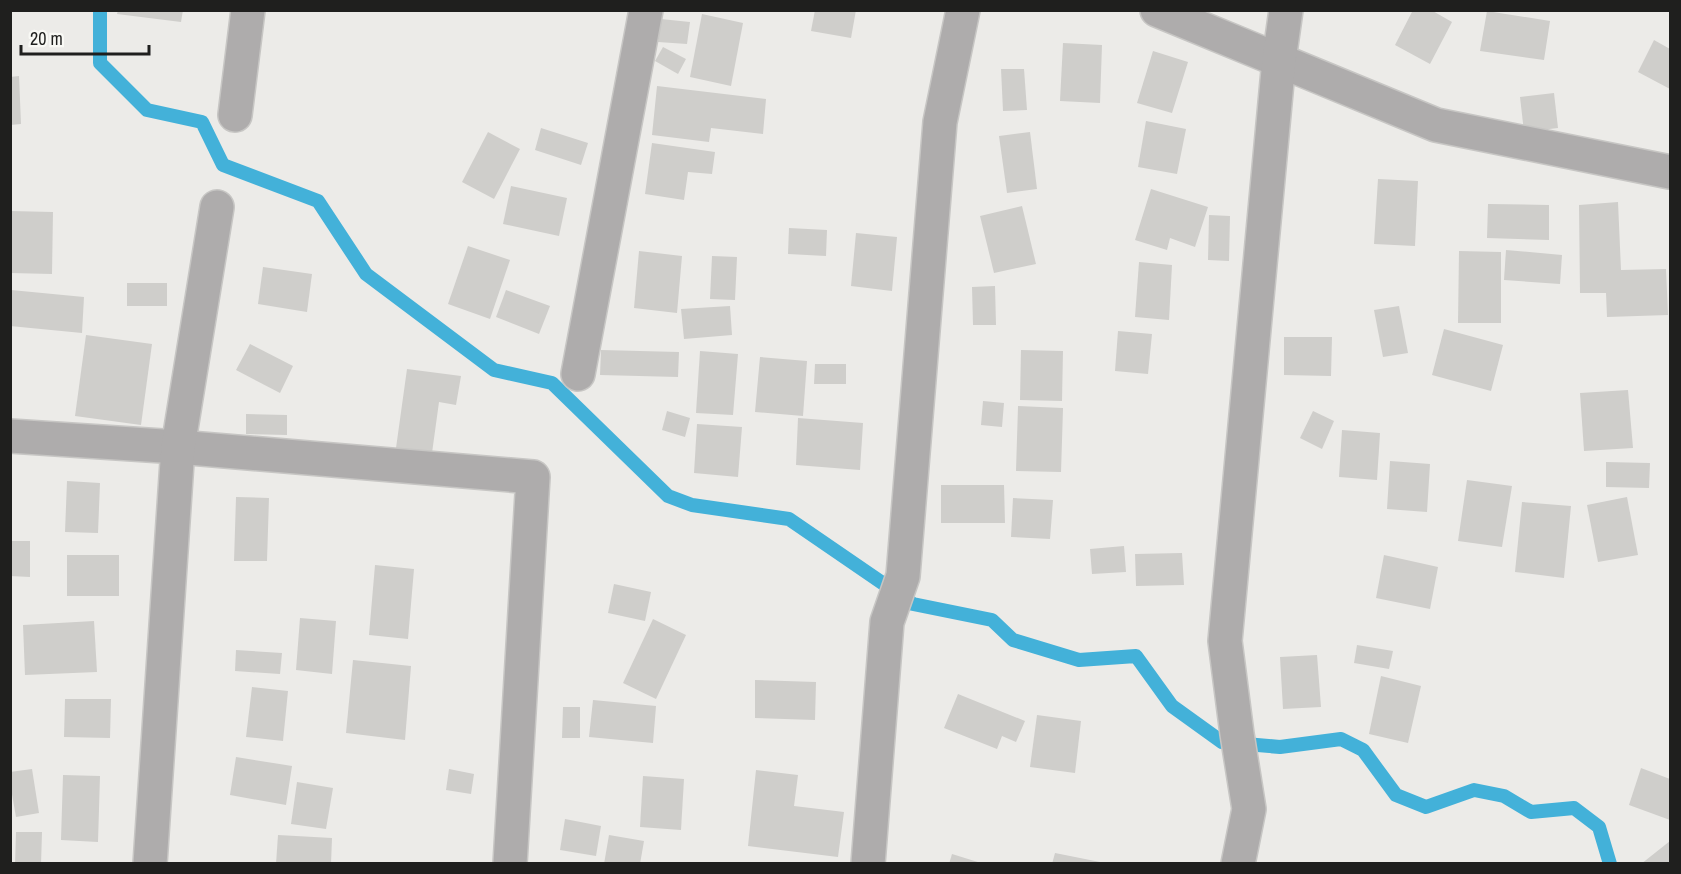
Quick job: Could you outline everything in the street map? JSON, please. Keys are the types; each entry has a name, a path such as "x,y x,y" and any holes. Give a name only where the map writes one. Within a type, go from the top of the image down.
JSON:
{"street":[{"path":"235,115 248,10"},
{"path":"578,374 646,10"},
{"path":"868,864 887,622 903,576 940,122 963,10"},
{"path":"1157,10 1436,125 1671,172"},
{"path":"1238,864 1249,809 1225,641 1279,60 1286,10"},
{"path":"150,864 178,447 217,207"},
{"path":"10,436 178,447 533,477 510,864"}],"building":[{"path":"118,10 183,10 181,22 117,14"},
{"path":"815,10 856,10 851,38 811,31"},
{"path":"1413,10 1431,10 1452,22 1430,64 1395,45"},
{"path":"1487,11 1550,21 1544,60 1480,51"},
{"path":"702,14 743,23 731,86 690,77"},
{"path":"661,19 690,22 687,44 658,42"},
{"path":"1654,40 1670,49 1670,89 1638,72"},
{"path":"1063,43 1102,45 1100,103 1060,101"},
{"path":"663,47 686,59 678,74 655,61"},
{"path":"1153,51 1188,62 1172,113 1137,103"},
{"path":"1001,69 1024,69 1027,110 1003,111"},
{"path":"19,76 21,124 10,125 10,77"},
{"path":"657,86 766,99 763,134 711,128 709,142 652,135"},
{"path":"1554,93 1558,128 1524,132 1520,97"},
{"path":"1146,121 1186,129 1177,174 1138,167"},
{"path":"541,128 588,143 581,165 535,150"},
{"path":"488,132 520,149 494,199 462,182"},
{"path":"1030,132 1037,189 1007,193 999,136"},
{"path":"652,143 715,152 712,174 688,172 684,200 645,194"},
{"path":"1378,179 1418,181 1415,246 1374,244"},
{"path":"511,186 567,198 559,236 503,224"},
{"path":"1151,189 1208,207 1195,247 1170,238 1167,250 1135,240"},
{"path":"1618,202 1621,270 1666,269 1668,315 1607,317 1606,293 1580,293 1579,205"},
{"path":"1488,204 1549,205 1549,240 1487,238"},
{"path":"1022,206 1036,264 994,273 980,216"},
{"path":"10,211 53,212 52,274 10,273"},
{"path":"1209,215 1230,216 1229,261 1208,260"},
{"path":"789,228 827,230 826,256 788,254"},
{"path":"856,233 897,237 892,291 851,286"},
{"path":"468,246 510,260 490,319 448,304"},
{"path":"1506,250 1562,255 1560,284 1504,280"},
{"path":"639,251 682,256 677,313 634,308"},
{"path":"1459,251 1501,252 1501,323 1458,323"},
{"path":"712,256 737,257 735,300 710,299"},
{"path":"1139,262 1172,265 1169,320 1135,317"},
{"path":"263,267 312,274 307,312 258,304"},
{"path":"127,283 167,283 167,306 127,306"},
{"path":"995,286 996,325 973,325 972,287"},
{"path":"11,290 84,297 82,333 10,326"},
{"path":"506,290 550,306 539,334 496,317"},
{"path":"730,306 732,335 684,339 681,309"},
{"path":"1399,306 1408,353 1383,357 1374,310"},
{"path":"1444,329 1503,345 1491,391 1432,375"},
{"path":"1118,331 1152,334 1148,374 1115,371"},
{"path":"86,335 152,344 141,425 75,416"},
{"path":"1284,337 1332,337 1331,376 1284,375"},
{"path":"250,344 293,366 280,393 236,370"},
{"path":"601,350 679,352 678,377 600,375"},
{"path":"1021,350 1063,351 1062,401 1020,400"},
{"path":"700,351 738,354 733,415 696,413"},
{"path":"760,357 807,361 803,416 755,412"},
{"path":"815,364 846,364 846,384 814,384"},
{"path":"407,369 461,376 456,405 439,402 432,453 396,448"},
{"path":"1628,390 1633,448 1584,451 1580,393"},
{"path":"983,401 1004,403 1002,427 981,425"},
{"path":"1018,406 1063,408 1061,472 1016,471"},
{"path":"667,411 690,418 685,437 662,430"},
{"path":"1313,411 1334,421 1322,449 1300,438"},
{"path":"246,414 287,415 287,435 246,434"},
{"path":"798,418 863,423 860,470 796,465"},
{"path":"697,424 742,427 738,477 694,473"},
{"path":"1342,430 1380,433 1377,480 1339,477"},
{"path":"1390,461 1430,464 1427,512 1387,509"},
{"path":"1606,462 1650,463 1649,488 1606,487"},
{"path":"1467,480 1512,486 1502,547 1458,541"},
{"path":"67,481 100,483 98,533 65,532"},
{"path":"941,485 1004,485 1005,523 941,523"},
{"path":"236,497 269,498 267,561 234,561"},
{"path":"1627,497 1638,555 1598,562 1587,505"},
{"path":"1013,498 1053,500 1050,539 1011,537"},
{"path":"1522,502 1571,506 1564,578 1515,572"},
{"path":"10,541 30,541 30,577 10,576"},
{"path":"1124,546 1126,572 1092,574 1090,549"},
{"path":"1182,553 1184,585 1136,586 1135,554"},
{"path":"67,555 119,555 119,596 67,596"},
{"path":"1384,555 1438,567 1430,609 1376,598"},
{"path":"375,565 414,569 408,639 369,635"},
{"path":"614,584 651,592 645,621 608,613"},
{"path":"300,618 336,621 332,674 296,670"},
{"path":"653,619 686,635 656,699 623,683"},
{"path":"94,621 97,672 25,675 23,625"},
{"path":"1357,645 1393,651 1389,669 1354,663"},
{"path":"236,650 282,653 280,674 235,671"},
{"path":"1317,655 1321,707 1283,709 1280,657"},
{"path":"353,660 411,666 405,740 346,733"},
{"path":"1381,676 1421,686 1408,743 1369,734"},
{"path":"755,680 816,682 815,720 755,718"},
{"path":"252,687 288,691 283,741 246,737"},
{"path":"958,694 1025,721 1016,742 1002,736 997,749 944,728"},
{"path":"65,699 111,699 110,738 64,737"},
{"path":"593,700 656,706 653,743 589,737"},
{"path":"563,707 580,707 580,738 562,738"},
{"path":"1037,715 1081,721 1075,773 1030,767"},
{"path":"236,757 292,766 286,805 230,795"},
{"path":"1641,768 1670,779 1670,820 1629,805"},
{"path":"32,769 39,813 16,817 10,772"},
{"path":"449,769 474,774 471,794 446,790"},
{"path":"756,770 798,775 794,806 844,812 838,857 748,846"},
{"path":"63,775 100,776 98,842 61,840"},
{"path":"643,776 684,779 681,830 640,827"},
{"path":"297,782 333,788 326,829 291,824"},
{"path":"565,819 601,826 596,856 560,850"},
{"path":"16,832 42,832 41,864 15,864"},
{"path":"278,835 332,838 331,864 276,864"},
{"path":"609,835 644,841 640,864 604,864"},
{"path":"1670,841 1670,864 1641,864"},
{"path":"1055,853 1100,862 1100,864 1052,864"},
{"path":"952,854 981,863 981,864 949,864"}],"waterway":[{"path":"100,10 100,63 147,110 202,122 223,165 318,201 366,274 494,370 552,383 668,496 692,505 789,519 913,604 992,620 1013,640 1079,660 1136,656 1172,706 1222,742 1280,747 1341,739 1363,750 1396,795 1426,807 1474,790 1504,796 1531,812 1574,808 1599,827 1610,864"}]}
